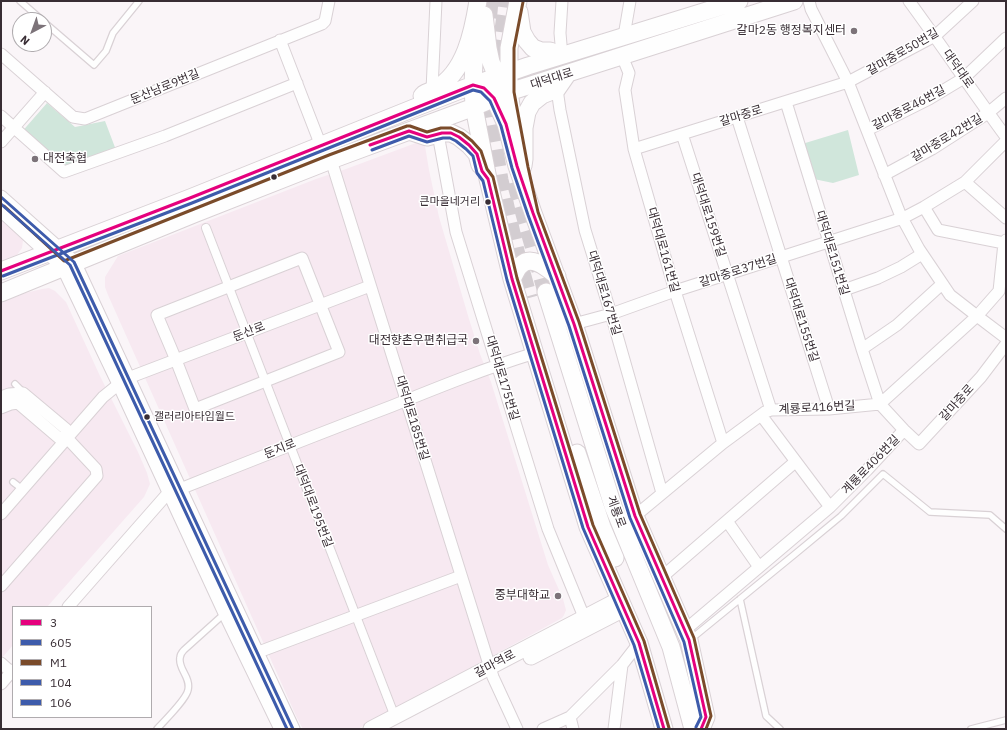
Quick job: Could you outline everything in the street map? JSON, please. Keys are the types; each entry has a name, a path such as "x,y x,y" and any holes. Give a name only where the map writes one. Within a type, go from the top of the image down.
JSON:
{"main road":[{"path":"518,1 522,32 527,41 533,48 541,52 550,51 562,56"},
{"path":"518,1 503,74 502,95 506,124 517,166 574,324 635,516 687,635 706,717 701,729"},
{"name":"대덕대로","path":"1,271 503,74 739,1"},
{"name":"대덕대로","path":"1,293 194,214 502,95 794,1"},
{"path":"414,108 424,94 446,81 456,70 466,51 478,6"},
{"path":"478,6 488,48 503,74"},
{"path":"478,6 473,85 474,106 488,179 512,279 588,526 639,643 664,729"},
{"path":"523,168 524,128 527,112 532,103 542,95 557,89 568,73"},
{"path":"473,85 502,95 512,112 533,213"},
{"path":"409,131 426,137 451,133 459,137 469,145 476,154 482,171 488,179"},
{"path":"512,279 521,264 528,261 540,263 557,276"},
{"name":"계룡로","path":"546,292 613,506 671,647 693,729"},
{"name":"계룡로","path":"529,298 555,385 602,527 648,636 658,667 669,712 669,729"},
{"name":"갈마역로","path":"491,672 584,618 622,604"},
{"name":"갈마역로","path":"371,729 393,723 622,604"}],"street":[{"name":"둔산남로9번길","path":"1,54 73,117 85,119 322,24 325,21 329,1"},
{"path":"432,90 436,1"},
{"path":"562,1 560,33 562,56"},
{"path":"624,36 630,1"},
{"name":"갈마중로","path":"809,1 811,9 848,82 902,218 919,250 950,295 1006,338 981,377 919,444 904,430"},
{"name":"대덕대로","path":"909,1 1006,137"},
{"name":"갈마중로50번길","path":"848,82 935,36 973,1"},
{"name":"갈마중로46번길","path":"867,130 928,99 964,78 1006,38"},
{"path":"280,40 321,146"},
{"name":"대덕대로161번길","path":"622,56 629,73 625,90 634,149 675,291 723,443"},
{"name":"갈마중로","path":"634,149 848,82"},
{"path":"1,116 64,172 165,136 297,83"},
{"name":"대덕대로167번길","path":"557,89 585,230 611,314 662,493"},
{"path":"1,142 45,92"},
{"name":"갈마중로42번길","path":"884,175 932,149 988,113 1006,98"},
{"name":"대덕대로151번길","path":"786,102 880,404"},
{"name":"대덕대로155번길","path":"737,117 829,409"},
{"name":"대덕대로175번길","path":"438,134 456,232 548,529 584,618"},
{"name":"대덕대로159번길","path":"682,134 771,410"},
{"name":"갈마중로37번길","path":"574,324 611,314 675,291 902,218 924,207 965,182 1006,141"},
{"name":"대덕대로185번길","path":"331,160 491,672 517,729"},
{"path":"965,182 1006,218"},
{"path":"1,197 69,265 230,611 281,729"},
{"path":"880,404 977,316 1000,291 1005,242 938,230 924,207"},
{"path":"1,210 54,250"},
{"name":"대덕대로195번길","path":"206,228 356,616 393,723"},
{"path":"844,290 878,278 901,267 922,254"},
{"path":"302,258 320,305 339,352 195,409 157,315 302,258"},
{"path":"862,349 897,325 942,284"},
{"name":"둔산로","path":"1,514 18,486 67,438 103,396 124,381 370,286"},
{"name":"둔지로","path":"69,606 174,491 406,400 498,365 535,353"},
{"path":"1,397 9,394 24,393 66,429 67,438 96,469 96,476 1,586"},
{"path":"1,408 18,403 59,438 67,438"},
{"name":"계룡로416번길","path":"635,516 723,443 765,412 771,410 829,409 880,404"},
{"name":"계룡로406번길","path":"687,635 759,567 830,507 904,430 880,404"},
{"path":"761,415 830,507"},
{"path":"662,577 795,462"},
{"path":"727,521 759,567"},
{"path":"256,653 461,576"},
{"path":"230,611 256,653 293,729"},
{"path":"543,729 570,717 622,665 639,643"},
{"path":"1,663 12,671 1,684"},
{"path":"614,729 622,665"},
{"path":"570,717 572,729"}],"lane":[{"path":"20,1 33,12"},
{"path":"52,29 94,65 106,50 113,33 139,1"},
{"path":"15,384 24,393"},
{"path":"687,635 740,599 795,554 840,516 883,474 930,512 990,515 1006,529"},
{"path":"740,599 766,716 780,729"},
{"path":"157,729 188,692 188,681 180,665 180,657 184,650 230,611"},
{"path":"971,729 1006,720"}],"shaded area":[{"path":"424,140 439,217 469,319 491,382 548,565 563,599 566,610 562,618 358,729 303,729 108,295 105,287 105,277 118,256 316,179"},
{"path":"1,220 23,240 22,248 17,255 1,261"},
{"path":"49,288 55,291 66,302 100,376 138,452 150,484 144,497 48,606 12,606 12,646 1,659 1,303 25,293"}],"green space":[{"path":"47,103 75,127 105,121 116,150 62,169 20,134"},
{"path":"848,130 859,175 833,183 809,178 802,144"}],"tunnel":[{"path":"490,1 484,68 486,98 500,180 516,251 529,298"},
{"path":"498,82 498,66 507,1"},
{"path":"515,182 546,292"}],"transit line":[{"name":"M1","path":"523,2 514,48 514,92 538,212 579,322 640,514 694,638 711,716 706,729"},
{"name":"3","path":"1,271 190,198 473,85 484,88 494,98 506,124 517,166 574,324 635,516 689,640 706,717 701,729"},
{"name":"605","path":"3,276 192,203 473,90 481,92 490,101 501,126 512,168 569,326 630,518 684,642 701,717 696,727"},
{"name":"M1","path":"4,206 64,261 329,155 407,126 427,132 441,128 451,128 462,133 481,151 487,169 493,177 517,278 593,525 644,641 669,728"},
{"name":"3","path":"370,145 409,131 427,137 442,133 451,133 469,145 477,154 482,171 488,179 512,279 588,527 639,643 664,729"},
{"name":"605","path":"372,150 409,136 427,142 450,138 456,141 473,156 477,173 483,181 507,280 583,528 634,645 659,729"},
{"name":"104","path":"1,197 74,262 293,729"},
{"name":"106","path":"1,204 70,265 287,729"}],"place":[{"name":"갈마2동 행정복지센터","path":"854,31"},
{"name":"대전축협","path":"35,159"},
{"name":"큰마을네거리","path":"488,202"},
{"name":"대전향촌우편취급국","path":"476,341"},
{"name":"갤러리아타임월드","path":"147,417"},
{"name":"중부대학교","path":"558,596"}]}
